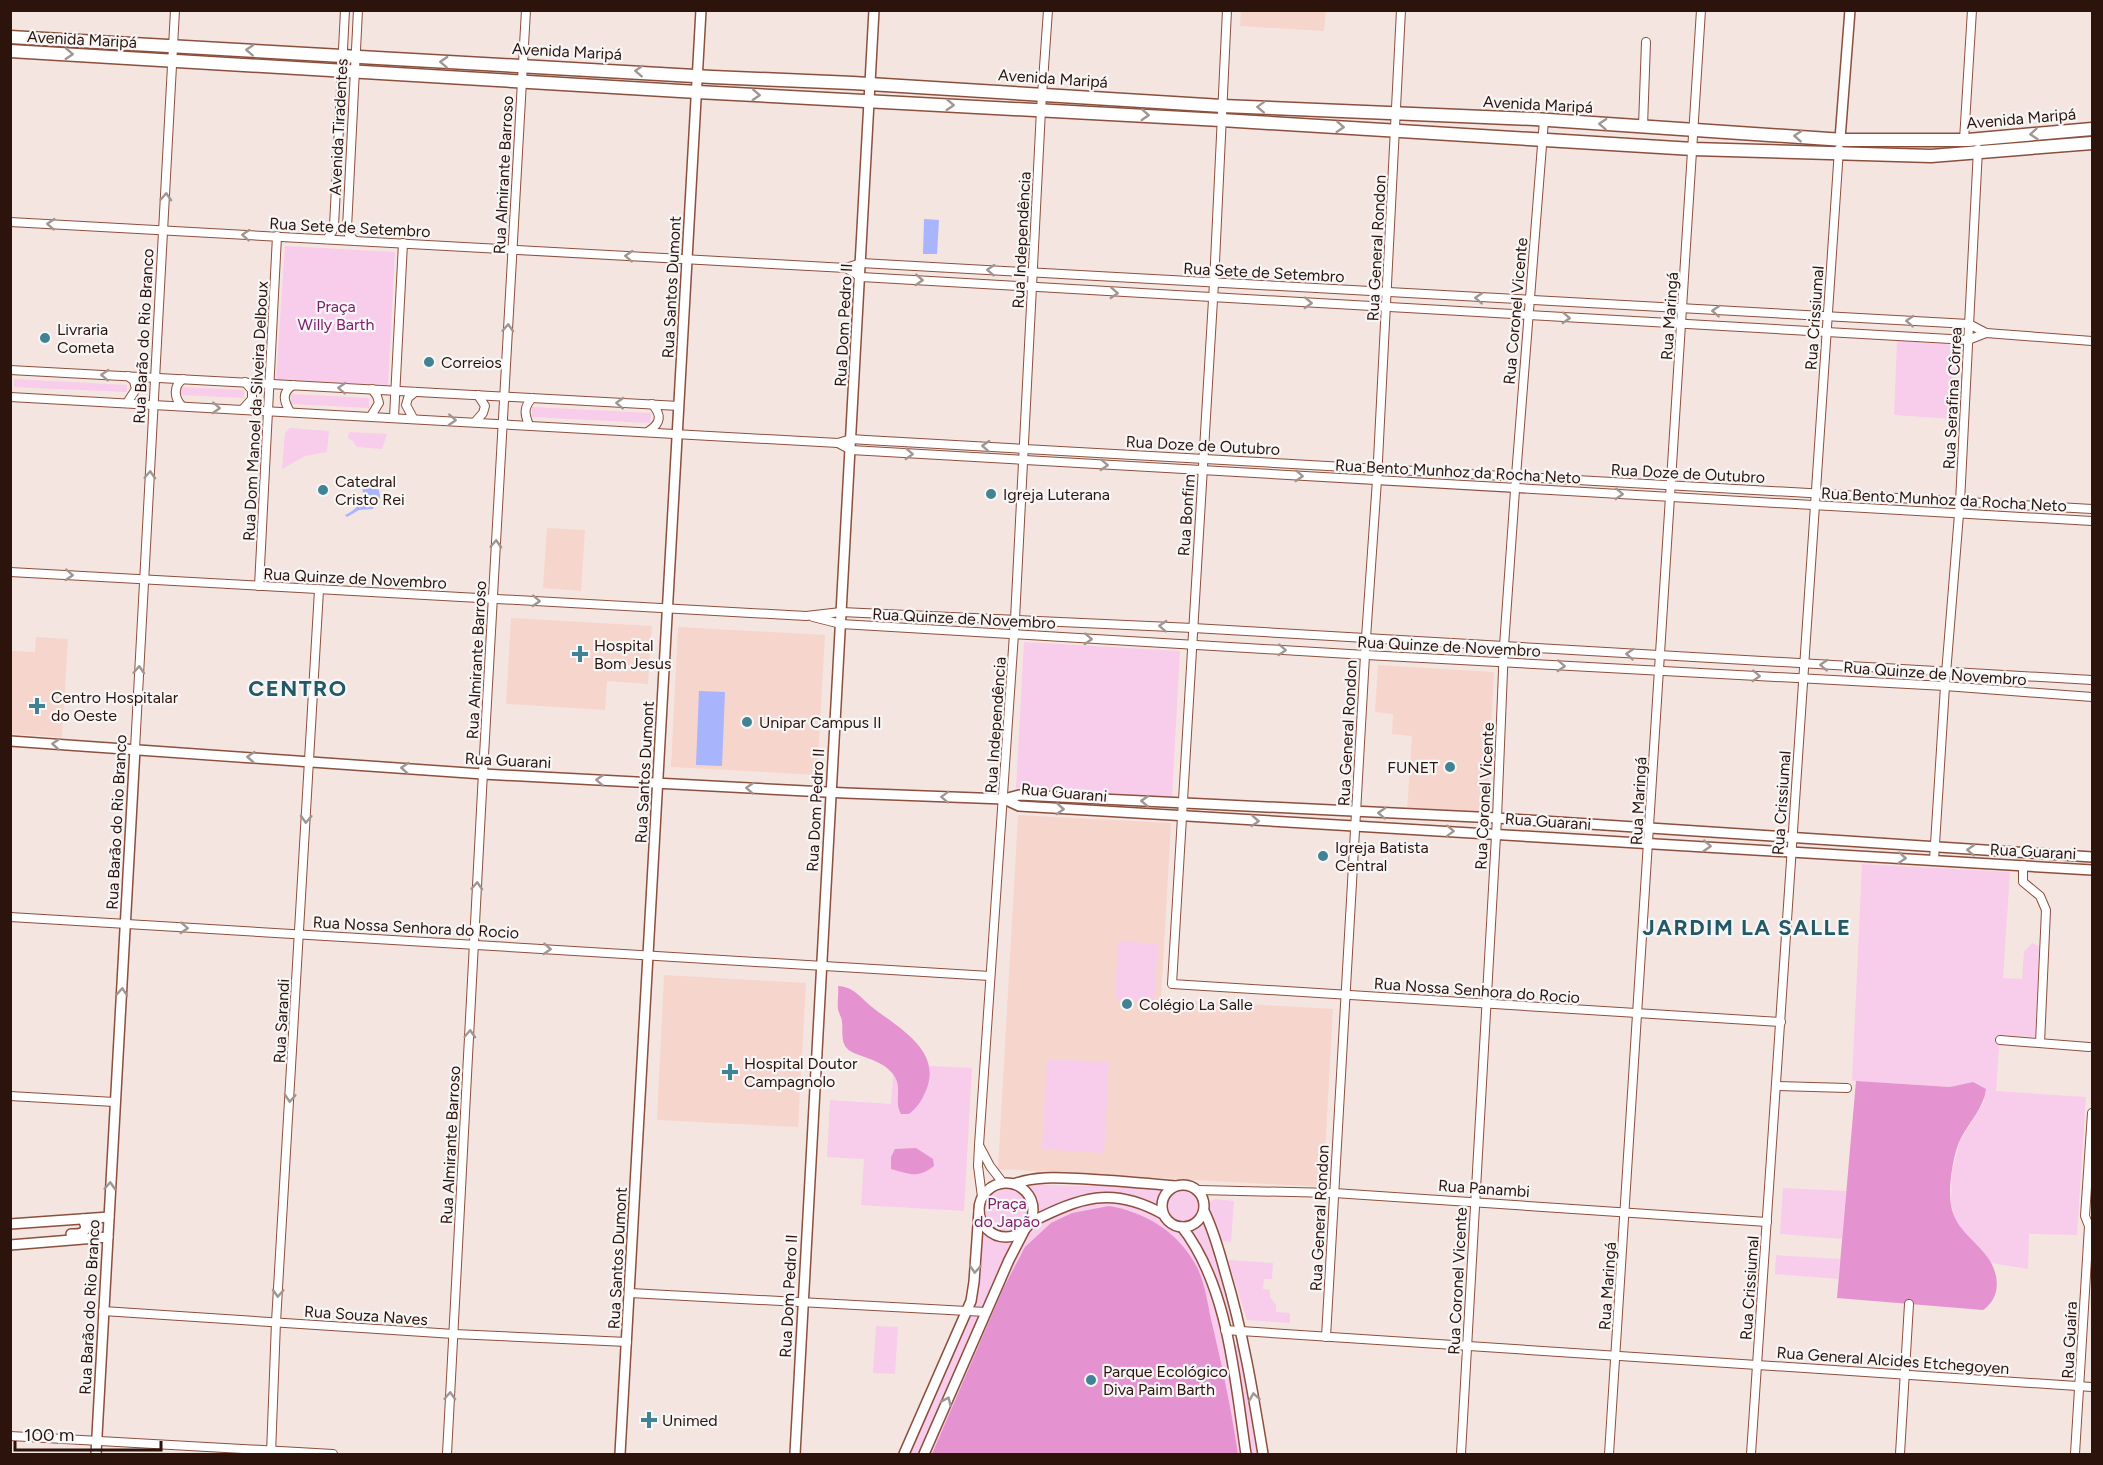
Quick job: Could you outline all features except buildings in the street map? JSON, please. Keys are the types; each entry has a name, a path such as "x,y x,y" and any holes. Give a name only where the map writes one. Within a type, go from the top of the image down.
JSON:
{"main road":[{"name":"Avenida Maripá","path":"10,37 853,83 1222,106 1544,120 1840,139 1964,140 2092,129"},
{"path":"149,59 154,56 155,49 150,45"},
{"path":"194,62 190,58 191,50 195,47"},
{"name":"Avenida Maripá","path":"10,51 697,92 1022,108 1694,149 1931,156 2092,143"},
{"path":"319,69 324,66 325,60 320,55"},
{"path":"377,73 374,62 378,58"},
{"path":"499,80 507,76 507,69 502,65"},
{"path":"546,66 541,78 546,83"},
{"path":"671,90 678,85 679,80 676,74"},
{"path":"720,93 715,87 716,81 721,77"},
{"path":"846,100 852,95 853,83"},
{"path":"1022,108 1026,102 1024,93"},
{"path":"1071,111 1068,107 1069,100 1074,96"},
{"path":"1221,120 1228,116 1222,106"},
{"path":"1544,120 1548,135 1542,139 1538,135 1538,129 1544,120"},
{"path":"1694,149 1699,145 1700,138 1695,129"},
{"path":"1984,152 1985,138"},
{"path":"1840,139 1847,143 1838,154 1831,149 1832,143 1840,139"},
{"path":"1963,154 1967,150 1964,140"}],"street":[{"name":"Rua Barão do Rio Branco","path":"96,1455 114,1102 165,230 175,10"},
{"name":"Avenida Tiradentes","path":"345,10 344,31 353,101 347,221 349,235 355,241"},
{"name":"Avenida Tiradentes","path":"327,239 332,232 334,220 340,100 348,71 349,56 357,32 358,10"},
{"name":"Rua Almirante Barroso","path":"447,1455 526,10"},
{"path":"698,76 701,10"},
{"path":"870,84 874,10"},
{"path":"1043,94 1048,10"},
{"path":"1222,106 1227,10"},
{"path":"1395,113 1401,10"},
{"path":"1695,129 1701,10"},
{"path":"1840,139 1850,10"},
{"path":"1964,140 1972,10"},
{"path":"344,31 348,36 357,32"},
{"path":"1643,126 1646,42"},
{"name":"Rua Santos Dumont","path":"620,1455 698,76"},
{"name":"Rua Dom Pedro II","path":"795,1453 870,84"},
{"path":"340,100 347,92 352,96 353,101"},
{"name":"Rua Independência","path":"982,1197 978,1166 979,1145 1015,619 1043,94"},
{"name":"Rua General Rondon","path":"1326,1336 1387,308 1395,113"},
{"name":"Rua Bonfim","path":"1172,984 1214,283 1221,120"},
{"name":"Rua Coronel Vicente","path":"1461,1455 1497,819 1504,646 1542,139"},
{"name":"Rua Maringá","path":"1609,1455 1694,149"},
{"name":"Rua Serafina Côrrea","path":"1934,860 1960,502 1969,324 1984,152"},
{"name":"Rua Crissiumal","path":"1751,1455 1838,154"},
{"path":"334,220 342,224 347,221"},
{"name":"Rua Sete de Setembro","path":"10,222 846,268"},
{"name":"Rua Dom Manoel da Silveira Delboux","path":"259,586 277,236"},
{"path":"394,417 403,243"},
{"path":"846,268 861,263"},
{"name":"Rua Sete de Setembro","path":"861,263 1969,324 1986,333 2092,340"},
{"path":"846,268 861,277"},
{"name":"Rua Sete de Setembro","path":"861,277 1968,340 1986,333"},
{"path":"13,372 128,376 679,406"},
{"path":"127,403 136,389 134,381 128,376"},
{"path":"182,406 177,398 176,389 183,379"},
{"path":"243,409 252,399 252,390 245,382"},
{"path":"290,412 284,399 286,391 293,385"},
{"path":"10,389 13,397 838,443 851,439"},
{"path":"371,416 379,403 372,389"},
{"path":"414,418 406,405 408,398 415,392"},
{"path":"475,422 485,406 478,395"},
{"path":"529,425 525,417 525,409 532,398"},
{"path":"649,431 657,425 660,418 652,404"},
{"name":"Rua Doze de Outubro","path":"851,439 2092,509"},
{"name":"Rua Bento Munhoz da Rocha Neto","path":"838,443 851,450 2092,521"},
{"name":"Rua Quinze de Novembro","path":"10,572 806,616 841,624 1014,635 1945,686 2092,697"},
{"name":"Rua Sarandi","path":"271,1453 276,1322 319,590"},
{"name":"Rua Quinze de Novembro","path":"806,616 841,612 1015,619 2092,680"},
{"name":"Rua Guarani","path":"10,741 483,774 1004,799 1018,795 1183,802 1793,836 1935,848 2092,857"},
{"name":"Rua Guarani","path":"1004,799 1019,806 1356,827 1792,850 2092,870"},
{"path":"2024,866 2023,882 2040,896 2046,910 2040,1043"},
{"name":"Rua Nossa Senhora do Rocio","path":"10,917 990,976"},
{"name":"Rua Nossa Senhora do Rocio","path":"1172,984 1780,1022"},
{"path":"2000,1040 2089,1047"},
{"path":"1776,1086 1847,1088"},
{"path":"10,1096 114,1102"},
{"path":"2089,1216 2092,1113"},
{"path":"979,1145 990,1166 1008,1183 1025,1190 1031,1198 1034,1206 1031,1222"},
{"path":"904,1455 971,1301 982,1197 989,1188 1008,1183 1057,1178 1189,1185 1203,1196 1204,1211 1214,1234 1241,1331 1263,1455"},
{"path":"1163,1214 1162,1200 1169,1189 1175,1186"},
{"name":"Rua Panambi","path":"1198,1190 1334,1193 1767,1222"},
{"path":"924,1455 1024,1231 1031,1222 1070,1203 1100,1197 1134,1200 1163,1214 1173,1224 1182,1227 1199,1251 1209,1275 1225,1330 1246,1455"},
{"path":"979,1211 981,1220 992,1233 1001,1237 1014,1236 1024,1231"},
{"path":"1182,1227 1198,1221 1204,1211"},
{"name":"Rua Guaíra","path":"2074,1455 2091,1224 2089,1216"},
{"path":"10,1224 109,1217"},
{"path":"30,1243 54,1235 83,1233 86,1227 83,1219"},
{"path":"10,1245 108,1237"},
{"path":"630,1293 986,1312"},
{"path":"1900,1455 1909,1304"},
{"name":"Rua Souza Naves","path":"103,1311 454,1334 627,1342"},
{"name":"Rua General Alcides Etchegoyen","path":"1225,1330 2092,1387"},
{"path":"10,1436 333,1455"}],"shaded area":[{"path":"1241,11 1326,11 1324,31 1240,26"},
{"path":"547,528 585,530 581,591 543,588"},
{"name":"Hospital Bom Jesus","path":"511,618 652,626 648,684 607,681 605,710 506,704"},
{"name":"Unipar Campus II","path":"678,627 825,635 817,775 671,767"},
{"name":"Centro Hospitalar do Oeste","path":"36,637 68,639 62,737 11,734 11,651 35,652"},
{"name":"FUNET","path":"1378,665 1494,672 1487,816 1407,812 1412,736 1392,734 1393,714 1375,712"},
{"name":"Colégio La Salle","path":"1018,815 1171,823 1161,999 1333,1009 1323,1187 998,1169"},
{"name":"Hospital Doutor Campagnolo","path":"664,975 806,983 798,1127 657,1120"},
{"path":"838,986 856,993 904,1031 922,1051 928,1062 930,1074 920,1103 909,1114 901,1114 899,1110 897,1082 889,1070 875,1061 854,1053 845,1046 842,1020 838,1009"},
{"path":"1856,1081 1950,1087 1973,1082 1986,1089 1980,1108 1958,1144 1950,1189 1951,1205 1957,1222 1985,1254 1996,1274 1997,1287 1993,1300 1983,1310 1837,1298"},
{"path":"916,1148 933,1159 934,1166 918,1174 908,1174 891,1169 891,1157 895,1149"},
{"name":"Parque Ecológico Diva Paim Barth","path":"1109,1206 1147,1218 1169,1232 1187,1251 1197,1268 1206,1294 1238,1454 932,1454 1003,1289 1025,1247 1051,1223 1072,1213"}],"green space":[{"name":"Praça Willy Barth","path":"285,246 395,252 388,385 276,380"},
{"path":"1897,341 1958,345 1952,419 1894,415"},
{"path":"14,379 127,385 127,392 14,387"},
{"path":"181,387 244,390 244,398 180,395"},
{"path":"291,394 369,398 369,408 291,404"},
{"path":"532,407 651,413 650,423 532,417"},
{"path":"290,428 329,431 327,452 305,456 282,469 285,433"},
{"path":"349,432 387,434 382,449 357,447 348,438"},
{"path":"1024,642 1180,651 1172,797 1016,788"},
{"path":"1862,864 2010,872 2003,978 2022,979 2024,952 2032,943 2039,946 2035,1037 2000,1035 1996,1091 2086,1097 2077,1235 2029,1234 2028,1269 1991,1263 1957,1224 1951,1205 1952,1171 1960,1141 1985,1100 1973,1082 1950,1087 1852,1081"},
{"path":"1118,941 1158,944 1154,1002 1115,999"},
{"path":"1047,1059 1109,1062 1104,1153 1042,1149"},
{"path":"894,1064 972,1068 964,1211 861,1205 864,1159 827,1157 830,1100 891,1104"},
{"name":"Parque Ecológico Diva Paim Barth","path":"1021,1183 1073,1186 1189,1185 1206,1223 1231,1318 1229,1323 1234,1343 1238,1346 1259,1454 904,1454 975,1306 982,1203 998,1189 1024,1186"},
{"path":"1783,1188 1846,1191 1842,1239 1780,1234"},
{"path":"1214,1199 1234,1201 1231,1242 1219,1241 1208,1208 1208,1204"},
{"path":"1776,1255 1840,1259 1838,1279 1775,1274"},
{"path":"1228,1260 1273,1263 1272,1279 1264,1279 1263,1289 1270,1290 1270,1297 1276,1305 1276,1312 1290,1313 1290,1323 1247,1320"},
{"path":"876,1326 898,1327 895,1374 873,1373"}],"water":[{"path":"924,219 939,220 937,254 923,254"},
{"path":"358,478 374,483 380,493 380,498 373,509 359,510 347,517 345,515 356,508 362,499 363,489"},
{"path":"699,691 725,692 722,766 696,765"}],"place":[{"name":"Livraria Cometa","path":"45,338"},
{"name":"Correios","path":"429,362"},
{"name":"Catedral Cristo Rei","path":"323,490"},
{"name":"Igreja Luterana","path":"991,494"},
{"name":"Hospital Bom Jesus","path":"580,654"},
{"name":"Centro Hospitalar do Oeste","path":"37,706"},
{"name":"Unipar Campus II","path":"747,722"},
{"name":"FUNET","path":"1450,767"},
{"name":"Igreja Batista Central","path":"1323,856"},
{"name":"Colégio La Salle","path":"1127,1004"},
{"name":"Hospital Doutor Campagnolo","path":"730,1072"},
{"name":"Parque Ecológico Diva Paim Barth","path":"1091,1380"},
{"name":"Unimed","path":"649,1420"}],"district":[{"name":"CENTRO","path":"298,688"},
{"name":"JARDIM LA SALLE","path":"1747,927"}],"park label":[{"name":"Praça do Japão","path":"1007,1212"}]}
